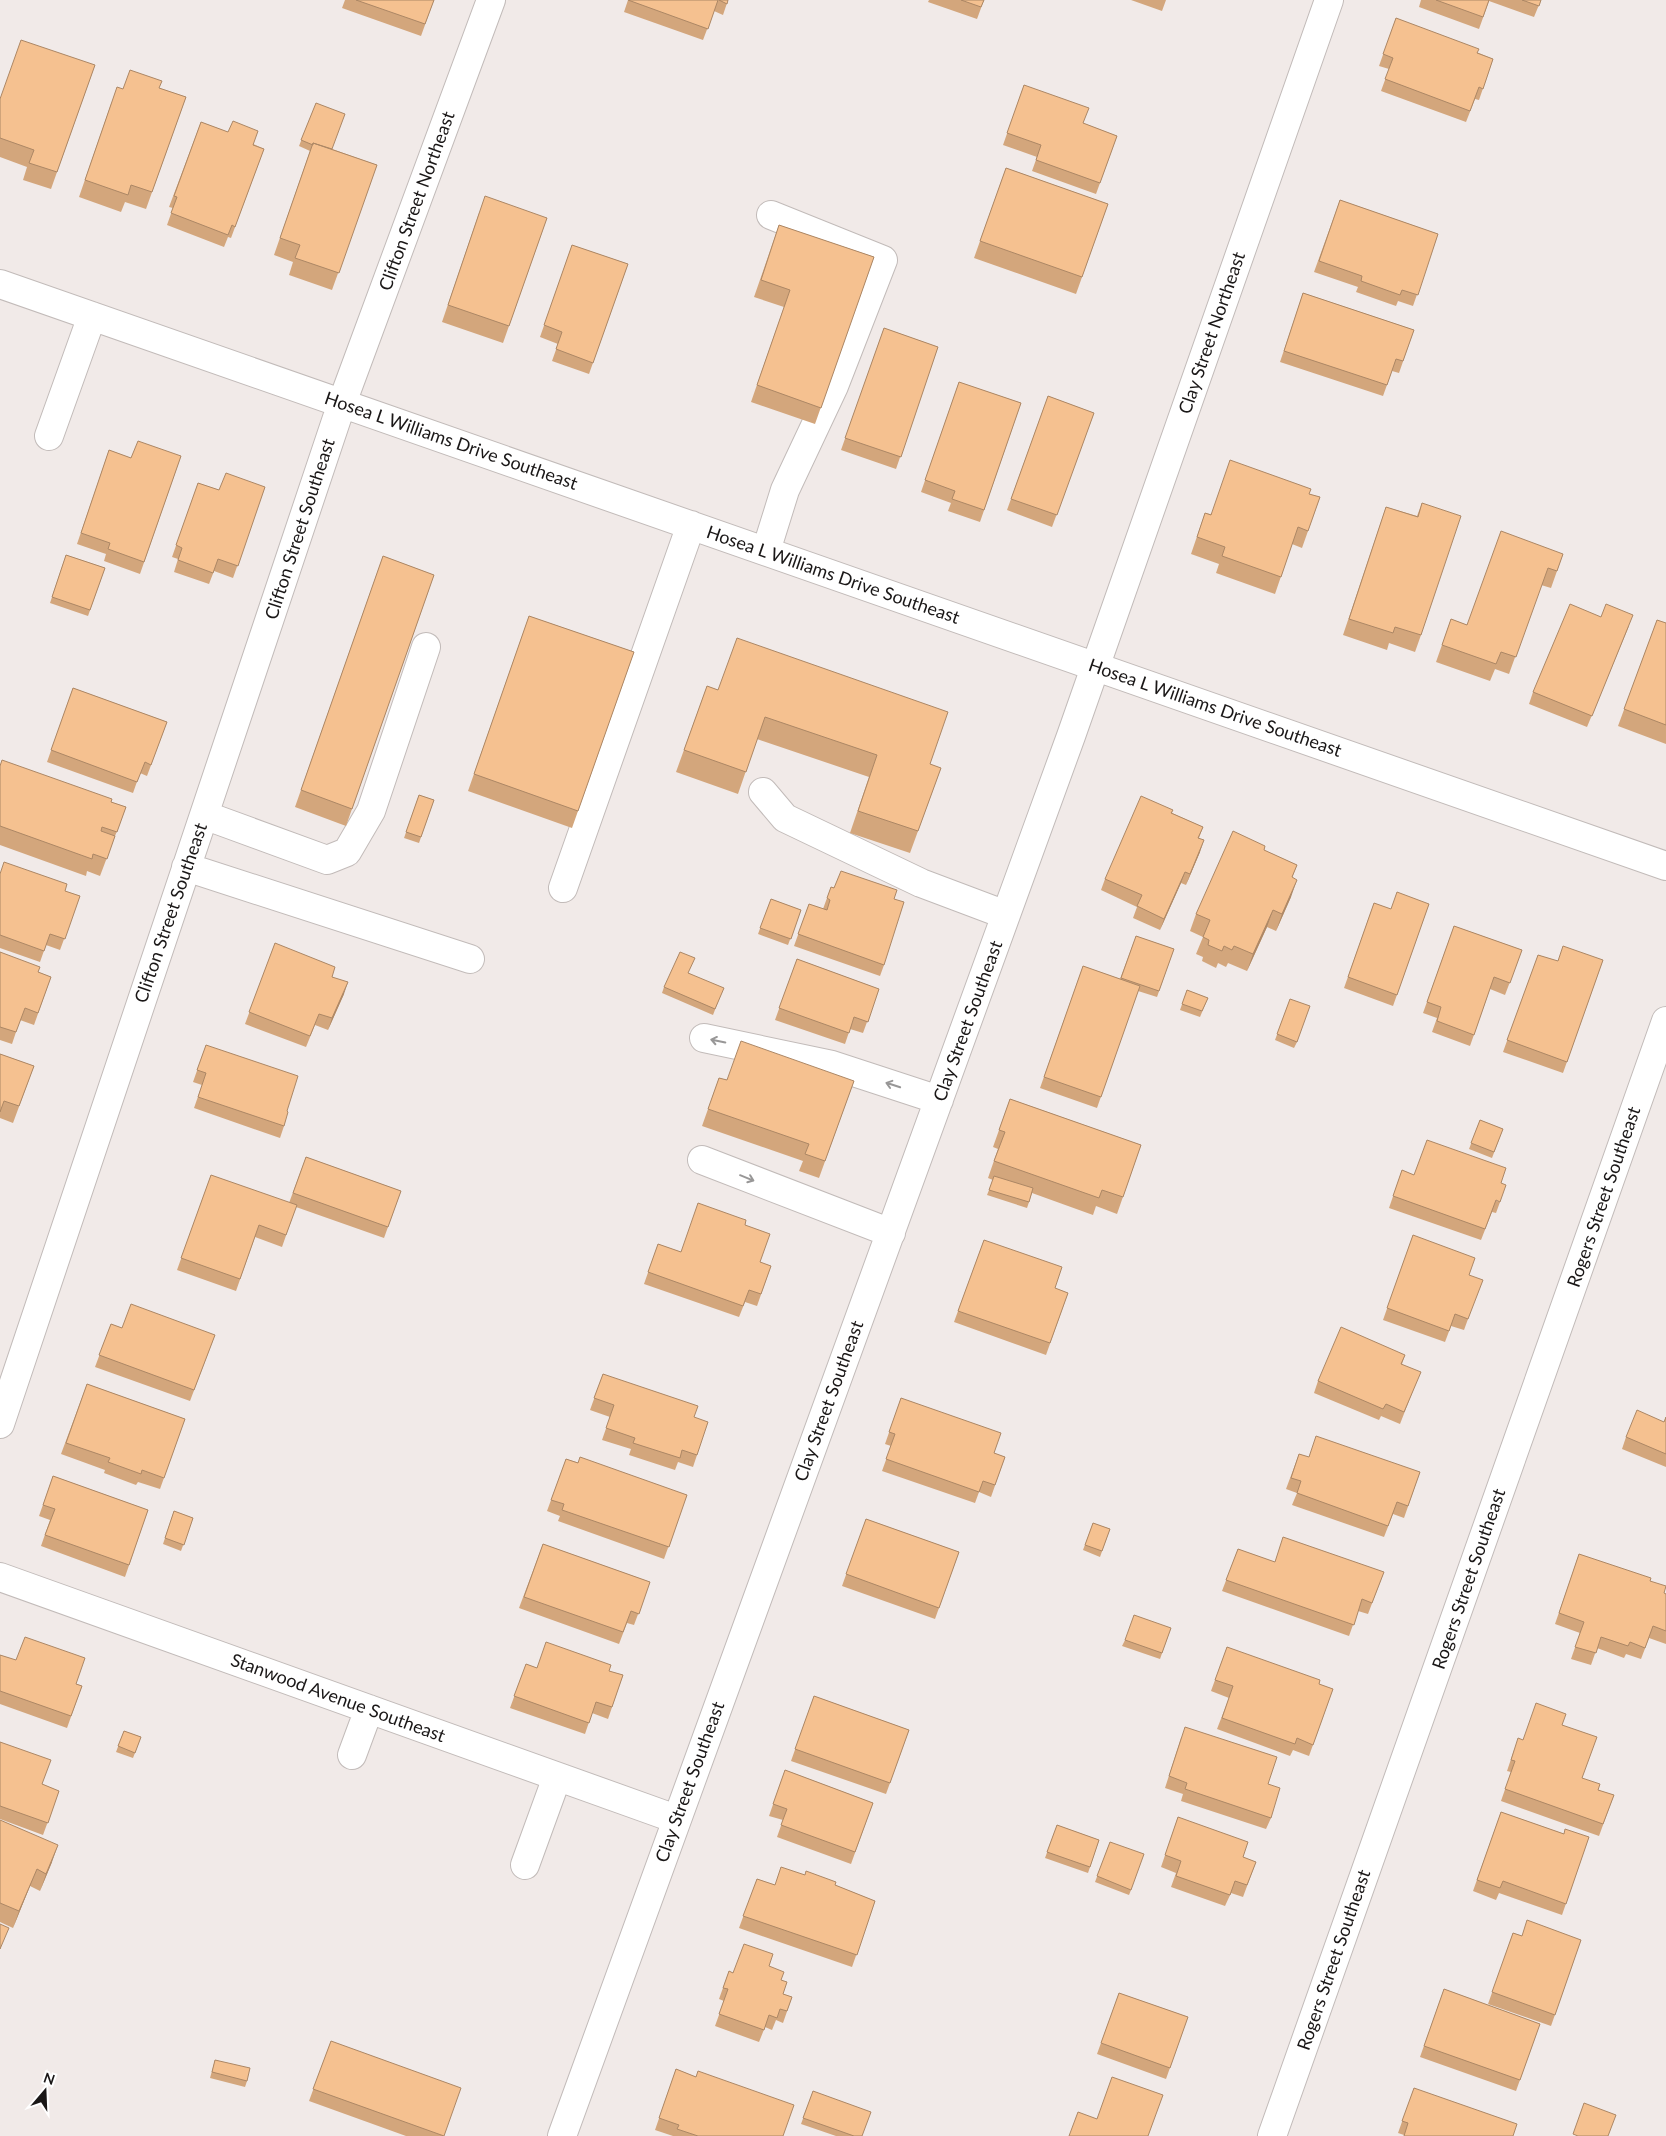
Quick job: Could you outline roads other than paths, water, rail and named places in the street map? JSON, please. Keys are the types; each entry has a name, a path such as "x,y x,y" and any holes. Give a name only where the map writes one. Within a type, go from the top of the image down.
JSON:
{"street":[{"name":"Clifton Street Northeast","path":"342,403 491,0"},
{"name":"Clay Street Northeast","path":"1095,666 1329,0"},
{"path":"766,551 785,490 834,386 883,260 771,215"},
{"name":"Hosea L Williams Drive Southeast","path":"0,284 1666,866"},
{"path":"49,436 92,316"},
{"name":"Clifton Street Southeast","path":"0,1424 342,403"},
{"path":"563,888 691,525"},
{"path":"204,815 327,860 346,852 371,812 426,647"},
{"name":"Clay Street Southeast","path":"562,2136 1095,666"},
{"path":"763,792 785,818 921,883 1006,915"},
{"path":"186,867 470,959"},
{"name":"Rogers Street Southeast","path":"1272,2136 1666,1021"},
{"path":"704,1038 832,1065 939,1100"},
{"path":"702,1160 891,1233"},
{"name":"Stanwood Avenue Southeast","path":"0,1577 676,1819"},
{"path":"352,1755 369,1709"},
{"path":"525,1866 557,1777"}]}
